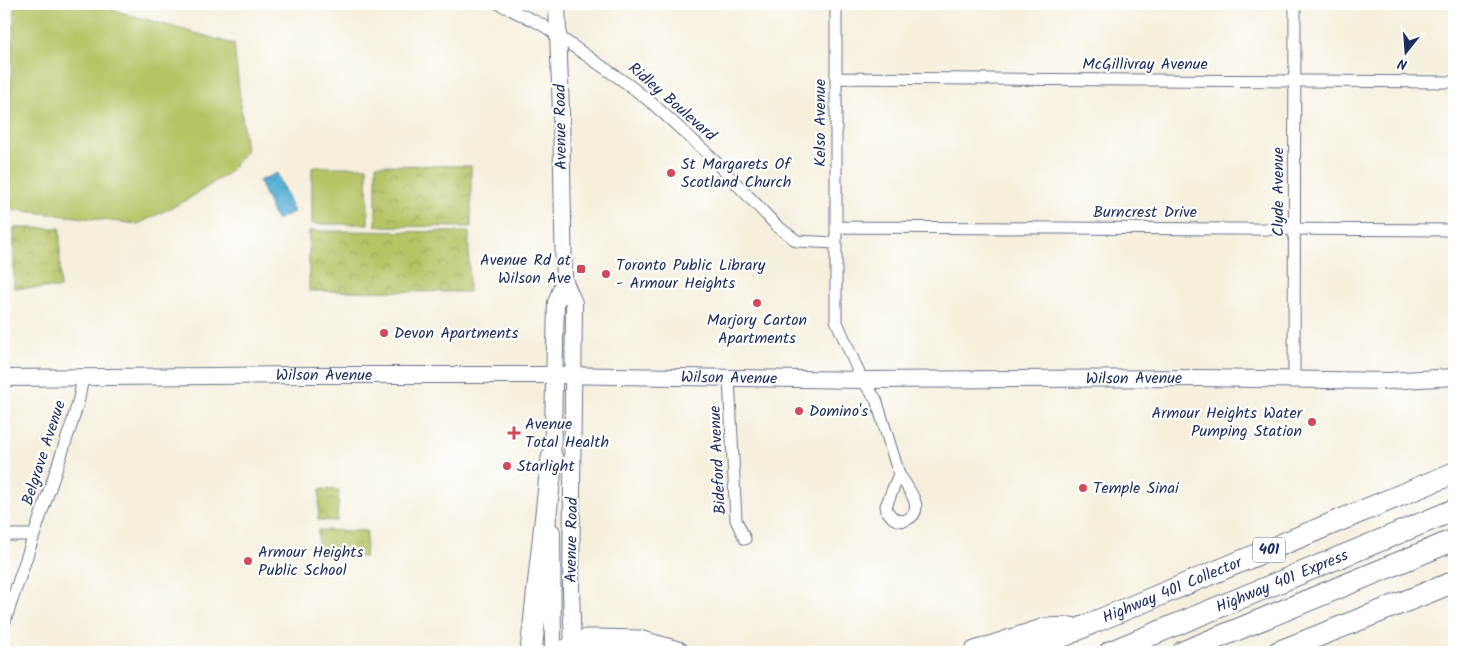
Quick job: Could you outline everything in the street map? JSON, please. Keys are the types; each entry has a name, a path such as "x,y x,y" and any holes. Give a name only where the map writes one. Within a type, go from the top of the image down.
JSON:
{"highway":[{"path":"531,652 552,458"},
{"name":"Highway 401 Collector","path":"1029,652 1083,627 1454,473"},
{"name":"Highway 401 Express","path":"1110,652 1454,510"},
{"name":"Highway 401 Express","path":"1183,652 1454,540"},
{"path":"1281,651 1454,582"},
{"path":"975,652 1045,629 1083,627"},
{"path":"565,651 587,640 640,641 678,652"}],"main road":[{"name":"Avenue Road","path":"557,4 564,280 556,303 552,458 565,651"},
{"name":"Avenue Road","path":"564,280 574,302 571,590 565,651"},
{"name":"Wilson Avenue","path":"4,378 574,375 862,380 1190,378 1387,381 1454,377"}],"street":[{"name":"Ridley Boulevard","path":"499,4 537,21 612,72 653,104 706,152 776,226 797,241 835,243"},
{"name":"Kelso Avenue","path":"835,243 836,4"},
{"name":"Clyde Avenue","path":"1294,380 1295,4"},
{"name":"McGillivray Avenue","path":"836,78 1454,82"},
{"name":"Burncrest Drive","path":"836,227 1454,230"},
{"path":"835,243 836,320 862,380 876,400 899,474"},
{"name":"Belgrave Avenue","path":"4,624 72,423 83,377"},
{"name":"Bideford Avenue","path":"729,378 736,520 745,539"},
{"path":"4,535 34,535"}],"green space":[{"path":"15,4 92,4 234,44 246,151 228,173 187,200 138,224 5,209"},
{"path":"376,165 471,166 471,227 376,226"},
{"path":"312,167 367,167 368,224 312,224"},
{"path":"14,228 60,228 60,288 14,288"},
{"path":"309,231 469,232 469,292 309,291"},
{"path":"320,489 339,490 337,521 318,520"},
{"path":"318,530 367,531 365,557 318,555"}],"water":[{"path":"277,173 294,212 276,220 259,181"}],"place":[{"name":"St Margarets Of Scotland Church","path":"671,173"},
{"name":"Avenue Rd at Wilson Ave","path":"581,269"},
{"name":"Toronto Public Library - Armour Heights","path":"606,274"},
{"name":"Marjory Carton Apartments","path":"757,303"},
{"name":"Devon Apartments","path":"384,333"},
{"name":"Domino's","path":"799,411"},
{"name":"Armour Heights Water Pumping Station","path":"1312,422"},
{"name":"Avenue Total Health","path":"514,433"},
{"name":"Starlight","path":"507,466"},
{"name":"Temple Sinai","path":"1083,488"},
{"name":"Armour Heights Public School","path":"248,561"}]}
